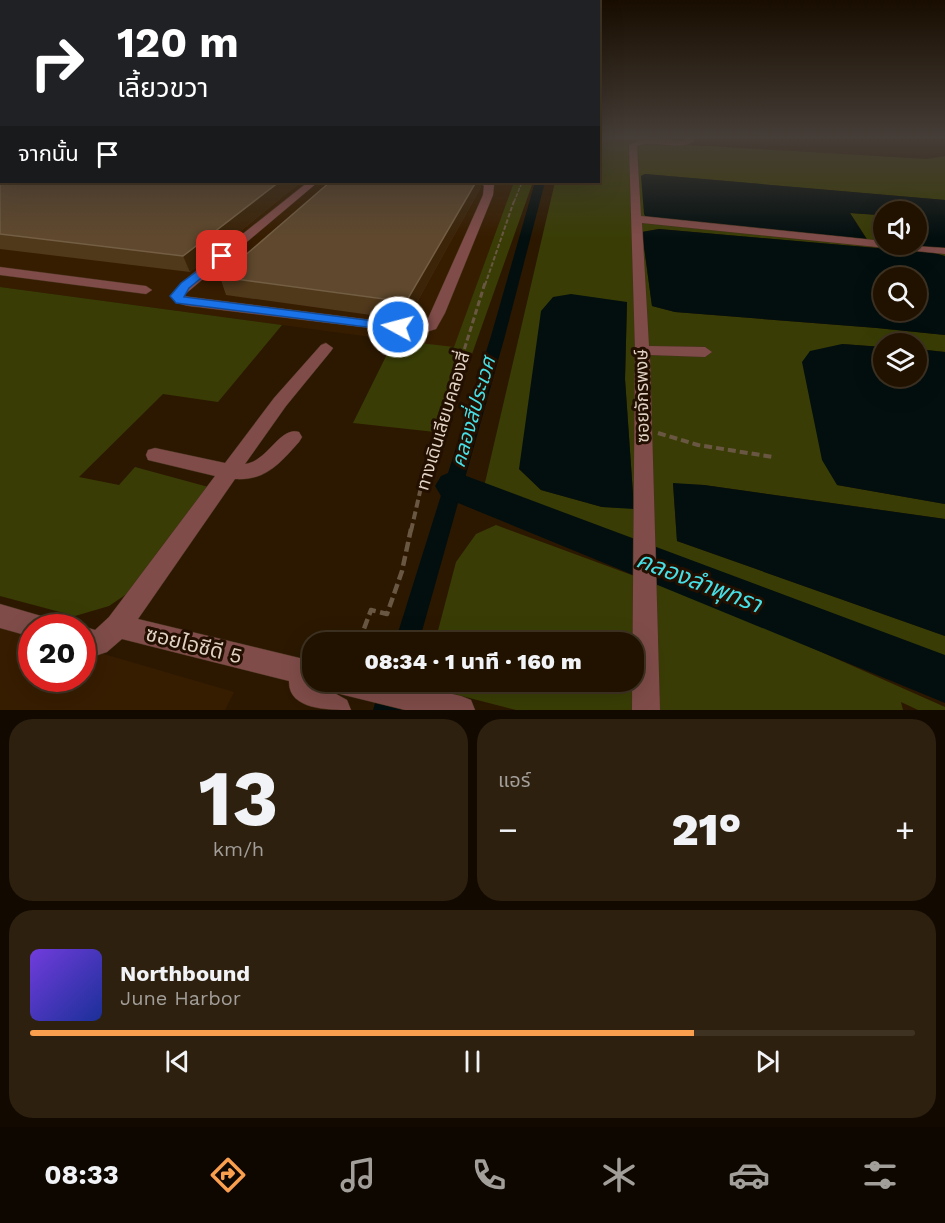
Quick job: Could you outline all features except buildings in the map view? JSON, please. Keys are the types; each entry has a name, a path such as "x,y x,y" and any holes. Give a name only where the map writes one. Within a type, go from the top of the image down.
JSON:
{"street":[{"name":"ซอยจักรพงษ์","path":"634,171 642,350 646,710"},
{"path":"312,183 185,286 176,296 180,300 205,304 420,330 431,326 488,195 489,185 486,183"},
{"path":"636,219 945,251"},
{"path":"0,272 146,290"},
{"path":"96,642 118,626 280,402 326,348"},
{"path":"642,350 705,352"},
{"path":"155,455 231,471 254,471 274,456 293,437"},
{"path":"0,616 18,621"},
{"name":"ซอยไอซีดี 5","path":"118,626 302,672"},
{"path":"307,692 337,710"},
{"path":"387,692 459,709"}],"path":[{"name":"ทางเดินเลียบคลองสี่","path":"363,632 371,610 387,614 415,522 422,483 503,228 522,183"},
{"path":"643,427 698,445 773,457"}],"shaded area":[{"path":"645,174 945,200 945,249 927,248 927,201 873,201 873,215 850,213 869,243 648,221 644,214 641,176"},
{"path":"0,183 514,183 454,348 0,287"},
{"path":"659,229 873,248 873,255 927,255 927,252 945,256 945,335 675,312 652,306 642,232"},
{"path":"571,294 627,302 625,379 634,509 602,507 541,490 519,469 541,311 553,297"},
{"path":"842,344 873,346 873,387 927,387 927,350 945,352 945,504 837,485 822,460 802,362 810,351"},
{"path":"673,483 704,485 945,519 945,636 677,541"},
{"path":"0,624 18,629 18,692 96,692 96,652 234,692 225,710 0,710"}],"green space":[{"path":"600,171 945,171 945,200 645,174 641,176 869,242 850,213 873,215 873,248 659,229 642,232 652,306 675,312 926,333 873,333 873,346 842,344 837,485 945,504 945,519 704,485 673,484 677,541 945,636 945,663 484,487 555,183 600,183","holes":["627,302 625,379 634,508 602,507 541,490 519,469"]},
{"path":"514,183 533,183 444,433 353,423 394,340 454,347"},
{"path":"927,248 945,249 945,256 927,252"},
{"path":"0,287 282,325 218,402 163,394 79,477 119,485 135,467 212,488 137,587 109,606 82,614 68,614 0,596"},
{"path":"927,333 945,335 945,352 927,350"},
{"path":"496,525 724,609 945,707 945,710 918,710 901,702 903,710 516,710 446,692 644,692 644,632 438,632 456,562 476,534"}],"waterway":[{"name":"คลองสี่ประเวศ","path":"410,632 498,336 540,183"},
{"name":"คลองลำพุทรา","path":"453,486 945,679"},
{"name":"คลองสี่ประเวศ","path":"387,710 392,692"}],"route":[{"path":"222,256 176,296 180,300 205,304 398,327"}]}
